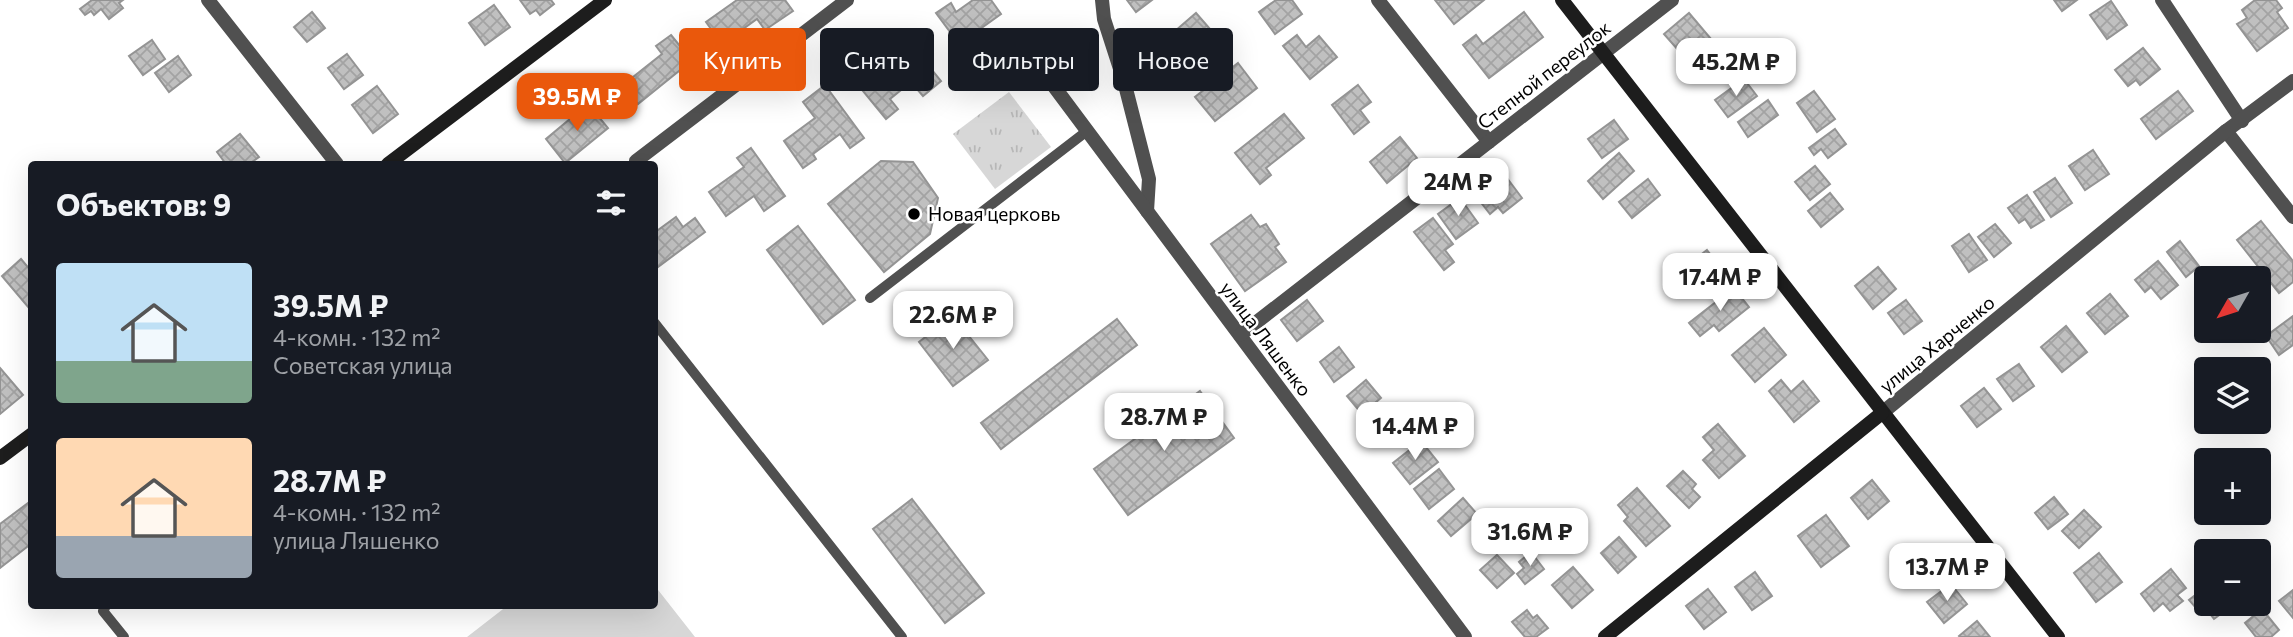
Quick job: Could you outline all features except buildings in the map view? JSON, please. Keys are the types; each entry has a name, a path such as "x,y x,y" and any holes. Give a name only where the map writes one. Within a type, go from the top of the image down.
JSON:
{"street":[{"path":"208,0 335,161"},
{"path":"392,161 605,0"},
{"path":"636,161 847,0"},
{"path":"1102,0 1104,19 1124,81 1149,179 1147,211"},
{"path":"1378,0 1489,142"},
{"path":"1562,0 2058,637"},
{"name":"Степной переулок","path":"1240,335 1672,0"},
{"path":"2162,0 2242,121"},
{"name":"улица Харченко","path":"1605,637 2226,131 2293,81"},
{"name":"улица Ляшенко","path":"1057,91 1465,637"},
{"path":"2226,131 2293,217"},
{"path":"0,458 28,437"}],"lane":[{"path":"870,298 1087,131"},
{"path":"658,326 902,637"},
{"path":"104,609 103,611 124,637"}],"green space":[{"path":"1009,92 1051,147 995,189 953,134"},
{"path":"658,590 695,637 467,637 503,609 658,609"}],"place":[{"name":"Новая церковь","path":"914,214"}]}
